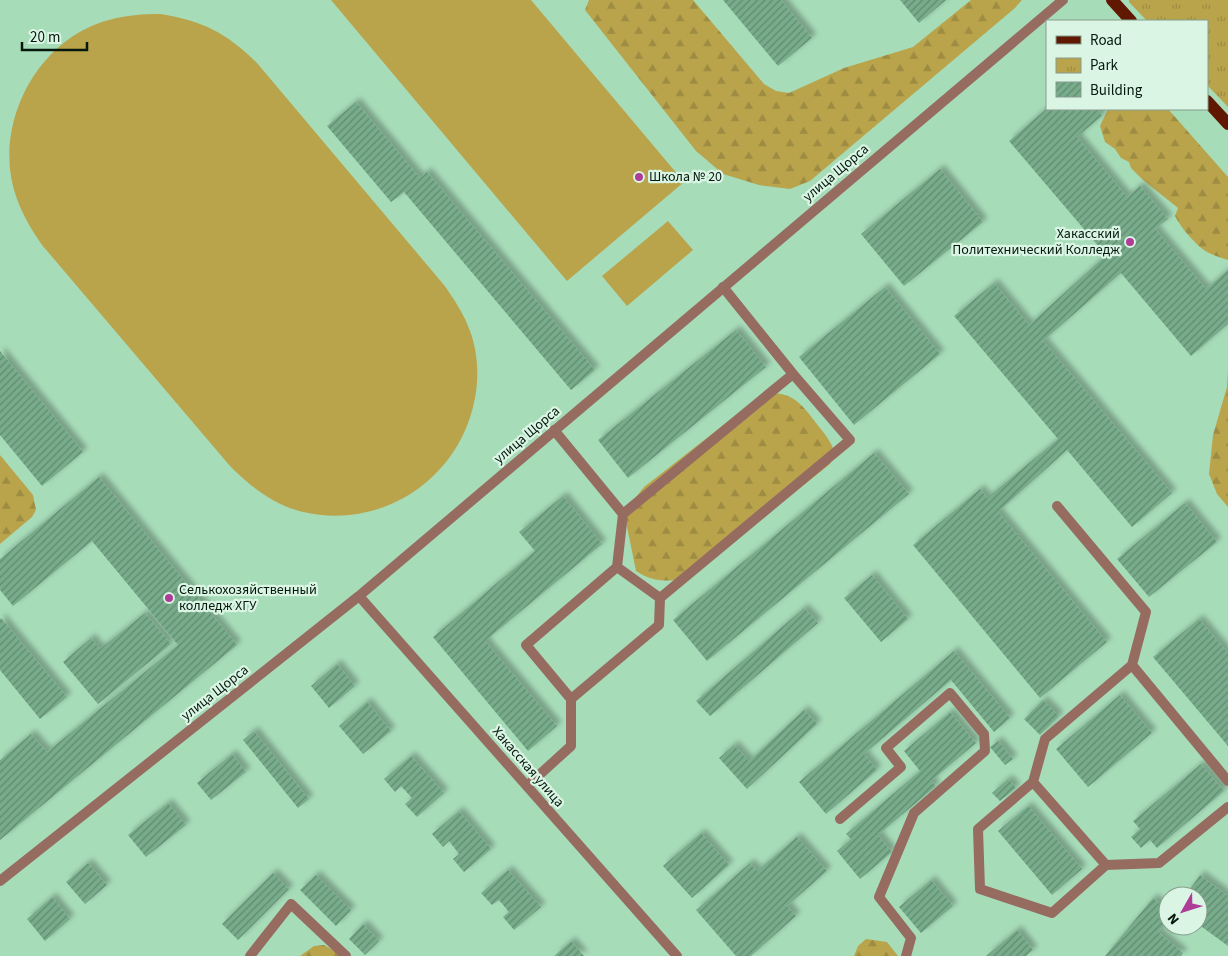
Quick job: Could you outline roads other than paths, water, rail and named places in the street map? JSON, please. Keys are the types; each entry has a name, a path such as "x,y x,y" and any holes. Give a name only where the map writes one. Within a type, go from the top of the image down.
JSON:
{"main road":[{"path":"1112,0 1130,20"},
{"path":"1208,103 1228,124"}],"street":[{"name":"улица Щорса","path":"0,881 359,596 1063,0"},
{"path":"572,699 659,625 660,598 850,440 793,374 723,287"},
{"path":"622,514 793,374"},
{"path":"527,786 571,746 572,699 526,645 618,567 622,514 554,430"},
{"path":"1057,506 1146,612 1132,665 1045,739 1033,782 978,829 980,889 1052,913 1106,865 1159,863 1228,807"},
{"path":"618,567 660,598"},
{"name":"Хакасская улица","path":"359,596 676,956"},
{"path":"1132,665 1228,781"},
{"path":"840,818 901,767 886,748 950,693 984,734 985,751 914,813 879,897 911,938 906,956"},
{"path":"1033,782 1106,865"},
{"path":"250,956 291,904 346,956"}],"place":[{"name":"Школа № 20","path":"639,177"},
{"name":"Хакасский Политехнический Колледж","path":"1130,242"},
{"name":"Селькохозяйственный колледж ХГУ","path":"169,598"}]}
